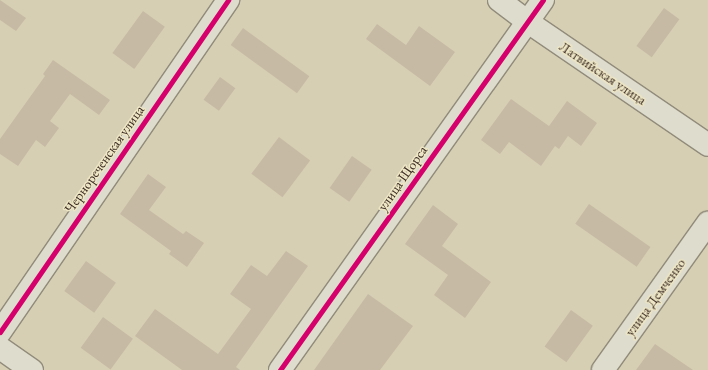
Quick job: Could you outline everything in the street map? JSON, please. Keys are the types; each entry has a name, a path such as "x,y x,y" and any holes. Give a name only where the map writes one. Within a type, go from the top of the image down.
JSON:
{"street":[{"name":"Чернореченская улица","path":"0,332 228,0"},
{"name":"Латвийская улица","path":"499,0 528,22 708,146"},
{"name":"улица Щорса","path":"280,370 543,0"},
{"name":"улица Демченко","path":"603,370 708,223"},
{"path":"0,348 32,370"}],"building":[{"path":"0,0 26,18 16,31 0,20"},
{"path":"664,8 679,19 652,57 636,46"},
{"path":"143,11 165,27 134,69 112,53"},
{"path":"377,24 406,45 419,26 455,52 430,86 366,39"},
{"path":"243,28 309,76 297,93 231,45"},
{"path":"53,60 110,100 99,115 70,94 50,121 59,128 45,147 36,140 18,166 0,154 0,139 45,76 43,74"},
{"path":"220,77 235,88 219,111 204,100"},
{"path":"511,99 549,126 567,101 597,123 581,146 568,136 559,149 555,146 541,166 509,142 500,154 481,140"},
{"path":"279,137 310,160 282,197 251,174"},
{"path":"352,156 372,170 349,202 330,188"},
{"path":"148,174 166,187 149,210 183,234 186,231 204,243 187,267 169,254 171,251 120,214"},
{"path":"589,204 650,247 637,267 575,224"},
{"path":"433,205 458,224 442,246 491,282 465,318 434,295 448,275 405,244"},
{"path":"286,251 308,266 236,367 240,370 182,370 135,336 155,309 218,354 251,309 230,294 251,265 267,276"},
{"path":"86,261 116,283 94,313 64,291"},
{"path":"368,294 413,326 380,370 314,370"},
{"path":"571,310 593,326 566,362 545,346"},
{"path":"103,317 133,339 111,369 81,348"},
{"path":"655,344 693,370 636,370"}],"cycle path":[{"path":"0,332 228,0"},
{"path":"280,370 543,0"}]}
